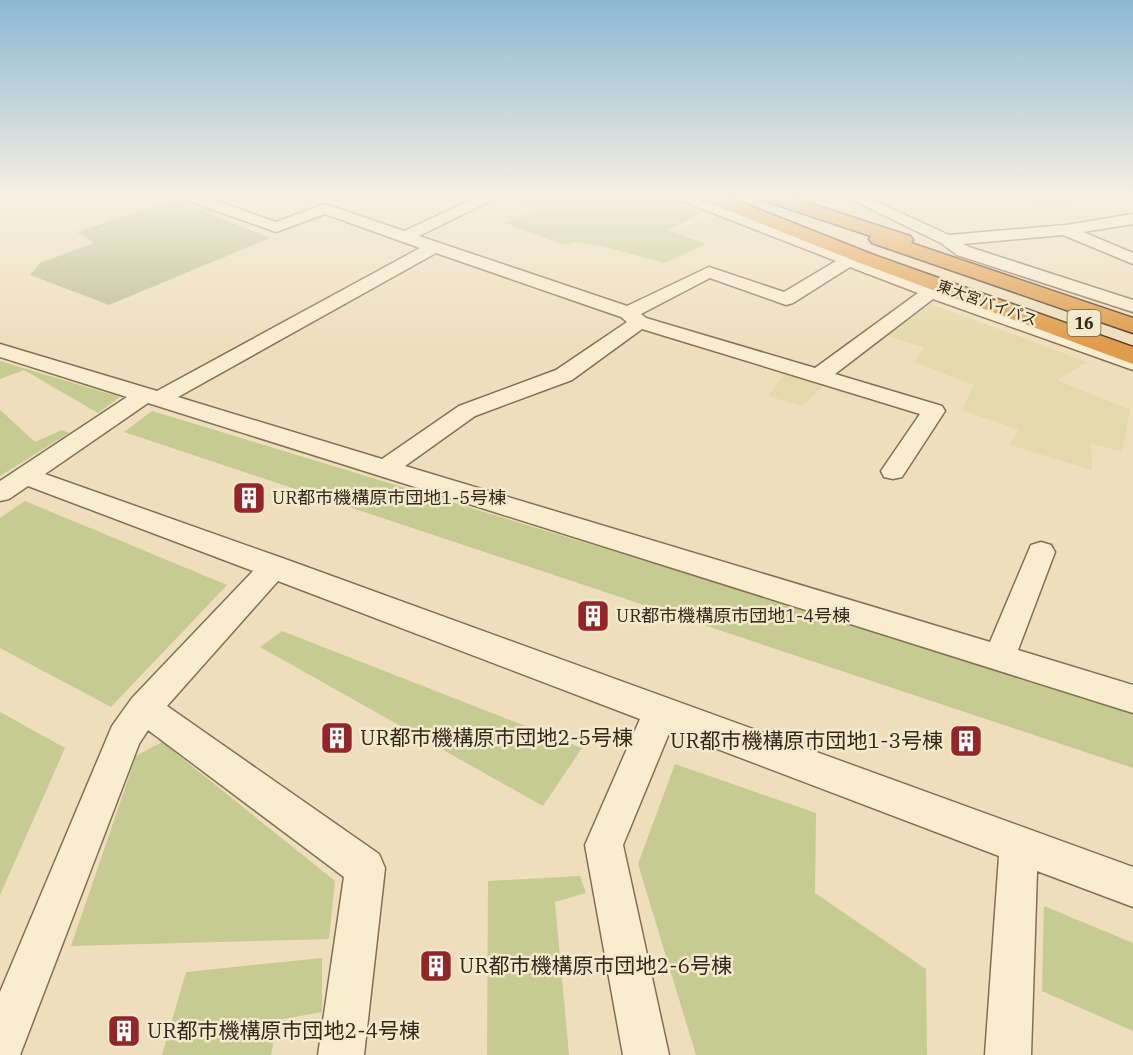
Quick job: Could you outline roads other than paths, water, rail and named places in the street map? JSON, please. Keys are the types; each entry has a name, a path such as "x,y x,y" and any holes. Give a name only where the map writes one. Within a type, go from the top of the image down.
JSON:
{"highway":[{"name":"東大宮バイパス","path":"832,245 1130,362"},
{"name":"東大宮バイパス","path":"858,245 1133,340"},
{"name":"東大宮バイパス","path":"897,245 1133,326"},
{"name":"東大宮バイパス","path":"922,245 1133,313"}],"street":[{"path":"429,245 634,318 934,411 893,471"},
{"path":"808,245 931,292 1130,362"},
{"path":"955,245 963,251 1133,306"},
{"path":"1101,245 1133,259"},
{"path":"13,484 152,397 434,247"},
{"path":"383,470 467,411 564,375 634,318 709,272 786,299 848,261"},
{"path":"820,375 931,292"},
{"path":"0,350 383,470 1133,699"},
{"path":"13,484 275,566 1133,887"},
{"path":"999,658 1041,552"},
{"path":"0,1047 124,737 144,708 275,566"},
{"path":"144,708 365,868 341,1055"},
{"path":"646,1055 604,845 661,711"},
{"path":"1008,1055 1019,845"}],"place":[{"name":"UR都市機構原市団地1-5号棟","path":"249,498"},
{"name":"UR都市機構原市団地1-4号棟","path":"593,616"},
{"name":"UR都市機構原市団地2-5号棟","path":"337,738"},
{"name":"UR都市機構原市団地1-3号棟","path":"966,741"},
{"name":"UR都市機構原市団地2-6号棟","path":"436,966"},
{"name":"UR都市機構原市団地2-4号棟","path":"124,1031"}]}
